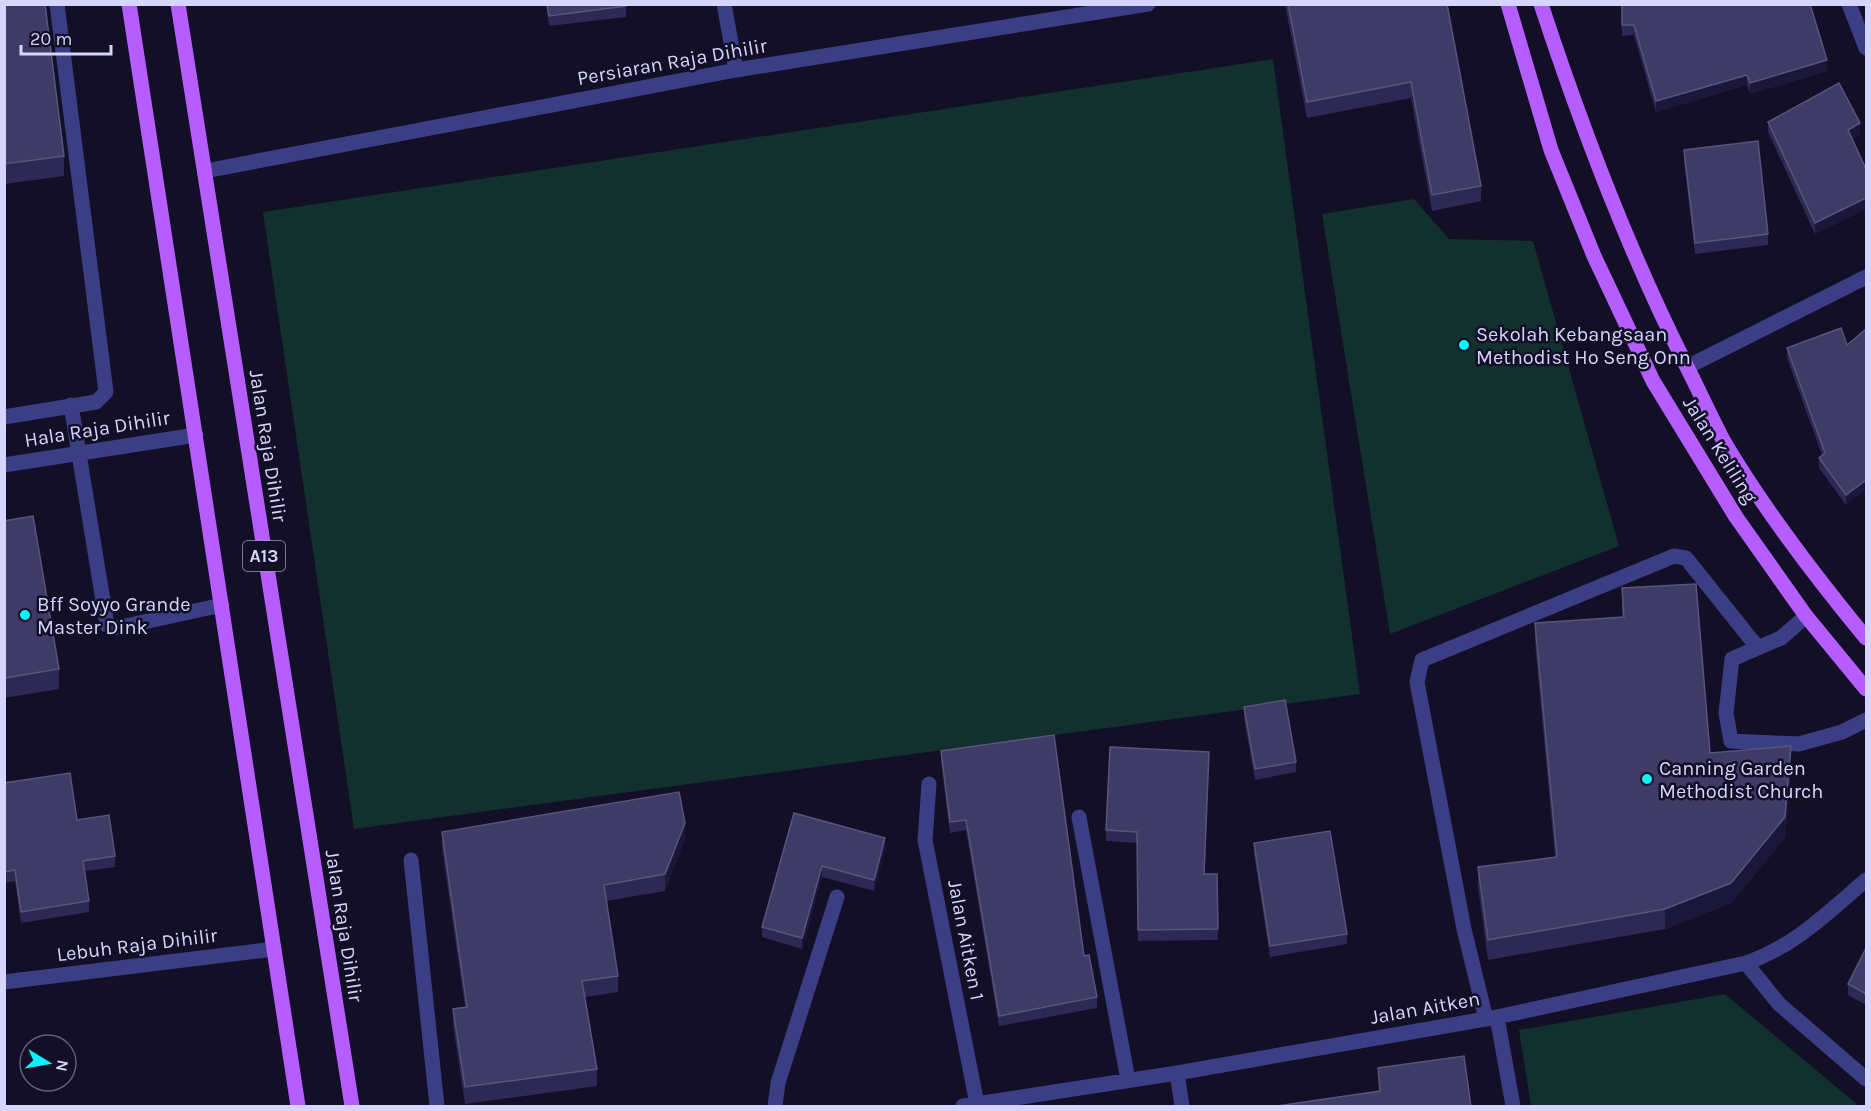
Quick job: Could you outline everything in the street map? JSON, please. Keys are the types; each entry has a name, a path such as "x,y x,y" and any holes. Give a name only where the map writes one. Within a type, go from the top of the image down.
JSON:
{"main road":[{"name":"A13","path":"129,4 298,1107"},
{"name":"Jalan Raja Dihilir","path":"178,4 352,1107"},
{"name":"Jalan Keliling","path":"1508,4 1551,150 1594,256 1653,381 1737,517 1806,616 1866,689"},
{"name":"Jalan Keliling","path":"1541,4 1624,230 1664,322 1723,440 1800,555 1866,638"}],"street":[{"path":"4,417 96,402 106,392 57,4"},
{"path":"724,4 736,70"},
{"name":"Persiaran Raja Dihilir","path":"205,171 736,70 1148,4"},
{"path":"1849,4 1866,48"},
{"path":"1687,367 1866,277"},
{"path":"70,405 107,625 116,628 222,605"},
{"name":"Hala Raja Dihilir","path":"4,465 196,435"},
{"path":"1513,1107 1492,1018 1464,929 1417,682 1422,660 1674,556 1686,558 1758,648"},
{"path":"1806,616 1781,638 1732,658 1726,713 1731,741 1798,744 1842,732 1866,720"},
{"name":"Jalan Aitken 1","path":"928,784 925,840 970,1105"},
{"path":"1079,817 1128,1080"},
{"path":"411,860 437,1107"},
{"name":"Jalan Aitken","path":"970,1105 1177,1073 1492,1018 1746,963 1774,953 1799,937 1866,880"},
{"path":"775,1107 778,1083 837,897"},
{"name":"Lebuh Raja Dihilir","path":"4,982 274,949"},
{"path":"1746,963 1779,1004 1866,1079"},
{"path":"1177,1073 1182,1107"}],"green space":[{"path":"1273,59 1360,694 354,829 263,212"},
{"path":"1414,199 1449,239 1533,241 1619,546 1390,634 1322,214"},
{"path":"1725,994 1859,1106 1531,1106 1519,1030"}],"building":[{"path":"4,4 45,4 64,156 4,164"},
{"path":"547,4 626,4 626,6 549,16"},
{"path":"1288,4 1447,4 1481,186 1432,195 1411,82 1307,102"},
{"path":"1622,4 1810,4 1827,60 1750,83 1747,75 1656,101 1634,25 1622,25"},
{"path":"1839,83 1860,123 1848,130 1866,169 1866,198 1815,223 1768,122"},
{"path":"1758,141 1768,234 1695,243 1684,150"},
{"path":"1841,328 1847,345 1866,329 1866,480 1846,495 1819,458 1825,453 1787,348"},
{"name":"Bff Soyyo Grande Master Dink","path":"33,516 59,669 4,678 4,521"},
{"path":"1696,584 1710,753 1791,746 1785,817 1731,883 1665,909 1488,940 1478,867 1557,857 1535,623 1624,617 1622,588"},
{"path":"1285,700 1296,762 1255,769 1244,707"},
{"path":"1054,735 1084,956 1089,955 1097,997 999,1016 966,820 950,822 941,751"},
{"path":"1110,747 1209,752 1204,874 1217,874 1218,929 1138,930 1137,832 1106,830"},
{"path":"70,773 77,820 109,815 115,856 83,861 89,901 21,912 15,870 4,872 4,783"},
{"path":"679,792 685,823 665,874 604,885 618,976 582,981 597,1069 465,1087 453,1009 467,1007 442,832"},
{"path":"794,813 885,838 874,880 822,866 802,938 762,927"},
{"path":"1330,831 1347,934 1270,946 1254,843"},
{"path":"1866,948 1866,994 1848,984"},
{"path":"1464,1056 1471,1107 1270,1107 1380,1091 1378,1068"}],"place":[{"name":"Sekolah Kebangsaan Methodist Ho Seng Onn","path":"1464,345"},
{"name":"Bff Soyyo Grande Master Dink","path":"25,615"},
{"name":"Canning Garden Methodist Church","path":"1647,779"}]}
